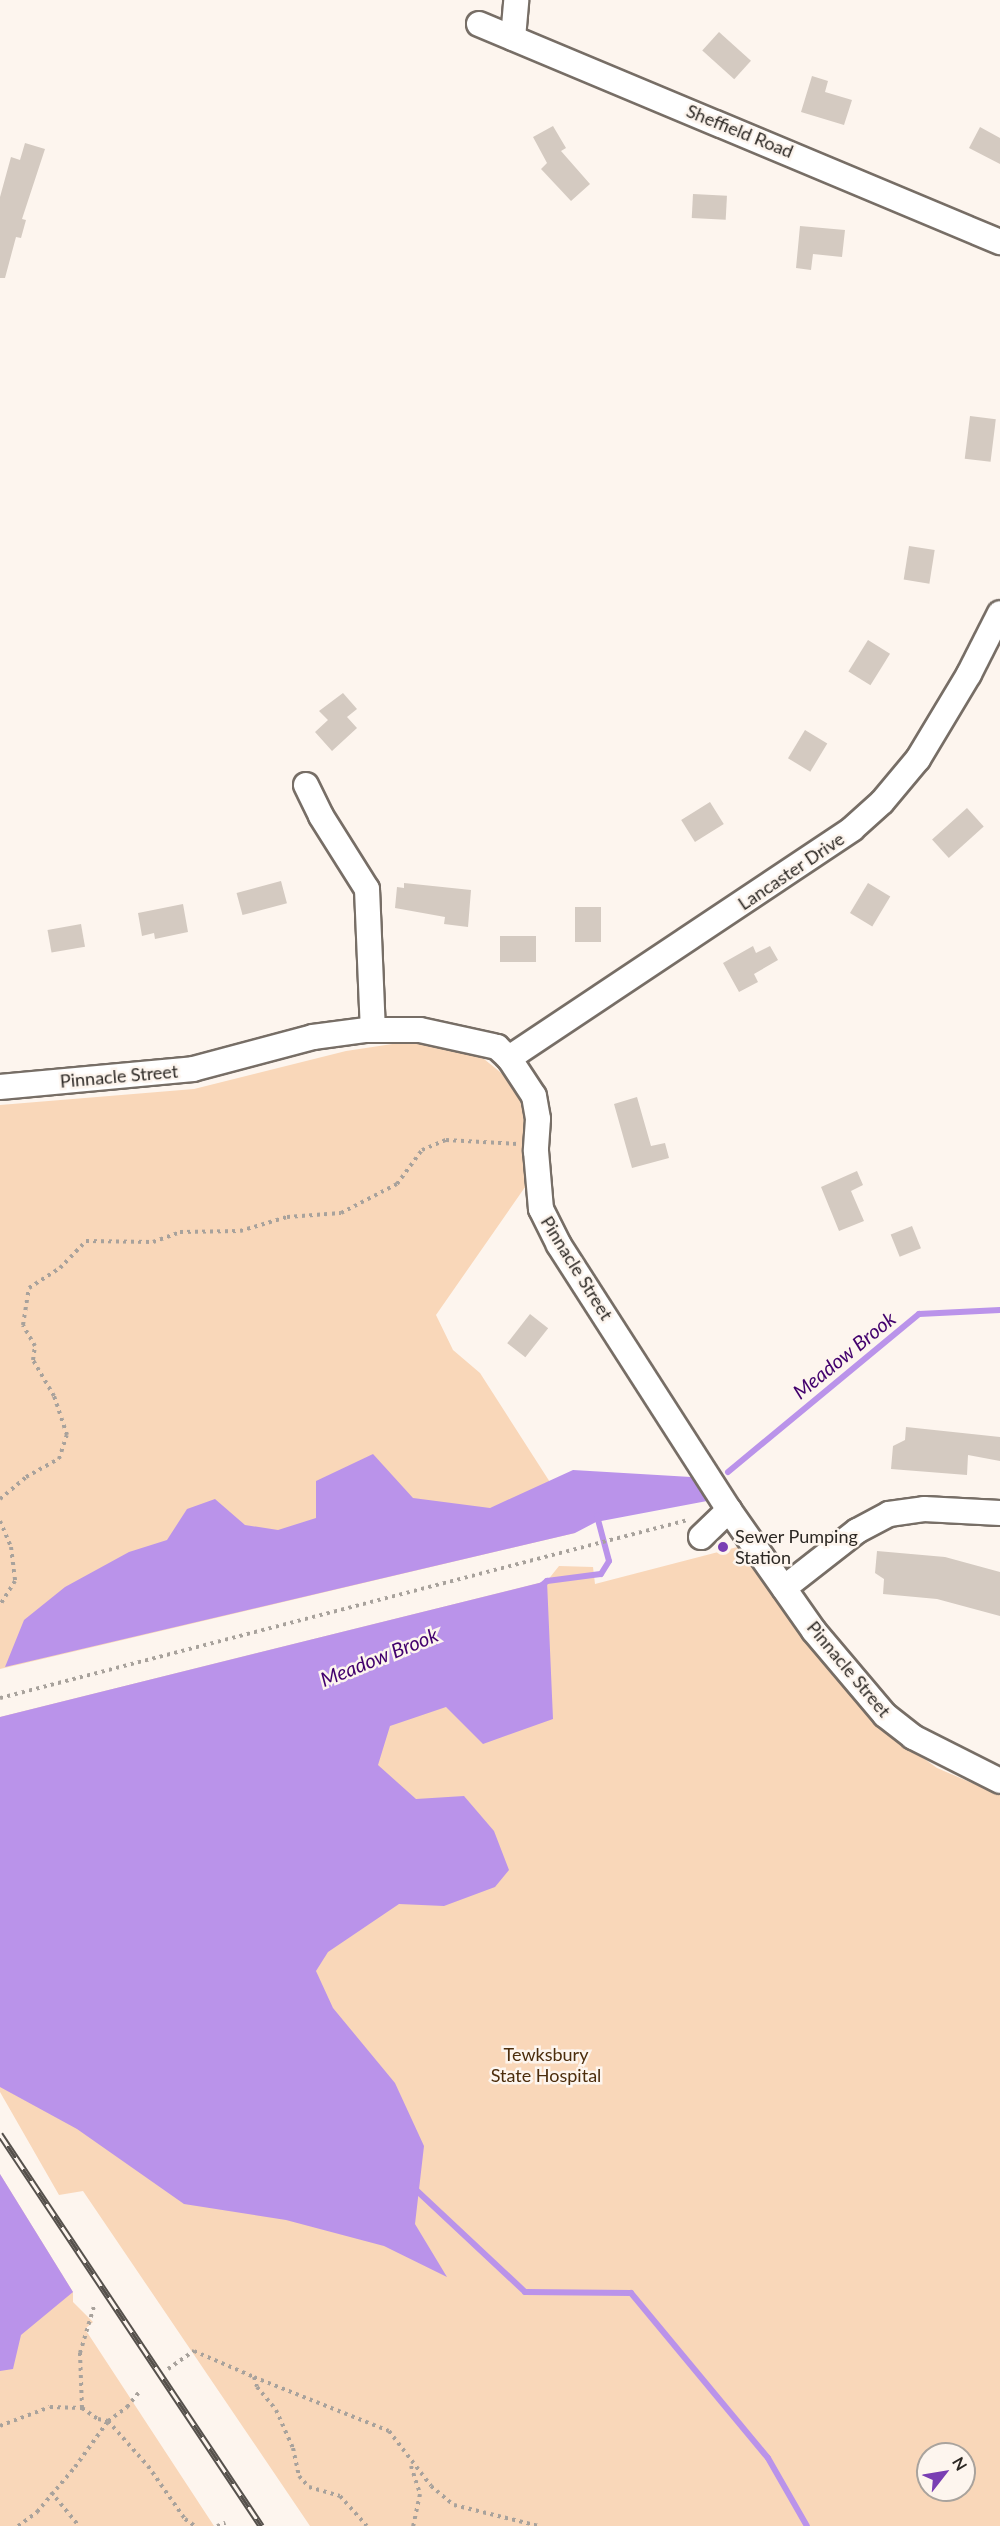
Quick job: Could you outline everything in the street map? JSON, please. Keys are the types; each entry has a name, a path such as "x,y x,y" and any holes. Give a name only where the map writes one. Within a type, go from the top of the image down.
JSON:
{"street":[{"path":"513,38 516,0"},
{"name":"Sheffield Road","path":"478,24 972,227 1000,242"},
{"name":"Lancaster Drive","path":"509,1058 823,849 882,802 918,759 969,674 1000,613"},
{"path":"306,785 321,816 367,889 373,1030"},
{"name":"Pinnacle Street","path":"0,1087 193,1069 313,1037 373,1030 420,1030 474,1040 497,1047 509,1058 534,1096 538,1119 536,1144 541,1209 559,1245 729,1510 814,1631 885,1715 913,1737 1000,1781"},
{"path":"784,1588 857,1531 889,1514 924,1509 1000,1513"},
{"path":"699,1528 729,1510"}],"path":[{"path":"0,1499 26,1477 59,1459 68,1435 54,1395 33,1360 35,1346 23,1325 29,1288 60,1268 86,1241 153,1242 180,1232 240,1231 287,1217 342,1213 397,1184 422,1150 446,1140 493,1145 536,1144"},
{"path":"0,1521 11,1547 15,1581 0,1605"},
{"path":"0,1698 610,1540 699,1528"},
{"path":"82,2408 80,2353 95,2303"},
{"path":"168,2369 194,2351 389,2431 410,2462 454,2505 539,2526"},
{"path":"254,2377 257,2387 276,2410 293,2448 299,2476 309,2487 340,2496 367,2526"},
{"path":"18,2526 37,2512 51,2492 75,2468 102,2428 127,2407 141,2390"},
{"path":"0,2426 50,2408 82,2408 98,2420 108,2421 148,2466 185,2519 195,2526"},
{"path":"410,2462 420,2494 413,2526"},
{"path":"51,2492 79,2526"},
{"path":"217,2526 225,2523"}],"green space":[{"path":"399,1043 429,1043 484,1059 505,1076 522,1103 530,1180 436,1315 453,1350 480,1373 564,1504 575,1533 0,1669 0,1105 194,1089 346,1051"},
{"name":"Tewksbury State Hospital","path":"749,1544 901,1742 937,1768 1000,1795 1000,2526 310,2526 83,2191 59,2195 0,2092 0,1717 547,1581 559,1566 593,1567 595,1584"},
{"path":"0,2174 73,2292 73,2302 93,2322 85,2329 214,2526 0,2526"}],"water":[{"path":"373,1454 413,1498 490,1508 573,1470 691,1477 707,1501 596,1522 575,1533 5,1667 24,1620 65,1587 129,1552 167,1540 187,1509 215,1499 245,1525 278,1530 316,1518 316,1481"},
{"path":"547,1581 553,1719 483,1744 446,1707 390,1726 378,1765 416,1799 464,1796 494,1831 509,1870 495,1887 444,1906 399,1904 328,1952 316,1971 333,2008 395,2083 424,2146 415,2224 447,2277 384,2246 286,2220 184,2204 77,2129 0,2087 0,1717"},
{"path":"0,2174 73,2292 21,2335 13,2369 0,2371"}],"building":[{"path":"719,32 751,61 734,79 702,51"},
{"path":"812,76 828,81 825,92 852,100 844,125 801,112"},
{"path":"553,126 566,148 561,151 590,184 571,201 541,169 547,163 533,137"},
{"path":"980,127 1000,138 1000,164 969,148"},
{"path":"25,143 45,149 22,219 26,220 21,238 16,237 5,278 0,278 0,197 11,157 20,160"},
{"path":"693,194 727,196 726,220 692,218"},
{"path":"800,226 845,230 842,257 813,254 811,270 796,268"},
{"path":"970,416 996,419 991,462 965,459"},
{"path":"909,546 935,550 929,584 904,580"},
{"path":"868,640 890,654 870,685 848,671"},
{"path":"343,693 357,709 347,717 357,728 332,751 315,732 328,720 319,711"},
{"path":"805,730 827,743 810,772 788,758"},
{"path":"710,802 724,824 695,842 681,820"},
{"path":"967,808 984,827 949,858 932,839"},
{"path":"281,881 287,903 243,915 237,893"},
{"path":"404,883 471,890 468,927 444,924 445,917 395,908 397,887 404,888"},
{"path":"868,883 890,896 872,926 850,913"},
{"path":"183,904 188,932 155,939 154,933 142,936 138,913"},
{"path":"575,907 601,907 601,942 575,942"},
{"path":"81,924 85,947 52,953 48,930"},
{"path":"500,936 536,936 536,962 500,962"},
{"path":"753,946 756,953 770,946 778,960 754,974 758,982 739,992 723,963"},
{"path":"637,1097 651,1146 665,1143 669,1158 632,1168 614,1104"},
{"path":"857,1171 863,1185 851,1191 864,1221 839,1231 821,1187"},
{"path":"912,1226 921,1248 900,1257 891,1235"},
{"path":"530,1314 548,1328 525,1357 507,1343"},
{"path":"906,1427 1000,1437 1000,1461 968,1455 967,1475 891,1469 893,1446 905,1440"},
{"path":"877,1551 945,1557 1000,1572 1000,1616 937,1599 883,1594 884,1579 875,1573"}],"waterway":[{"name":"Meadow Brook","path":"728,1472 919,1314 1000,1310"},
{"name":"Meadow Brook","path":"541,1586 547,1581 601,1574 609,1561 597,1516"},
{"path":"414,2188 525,2292 631,2293 768,2458 807,2526"}],"railway":[{"path":"0,2134 261,2526"}],"place":[{"name":"Sewer Pumping Station","path":"723,1547"}]}
